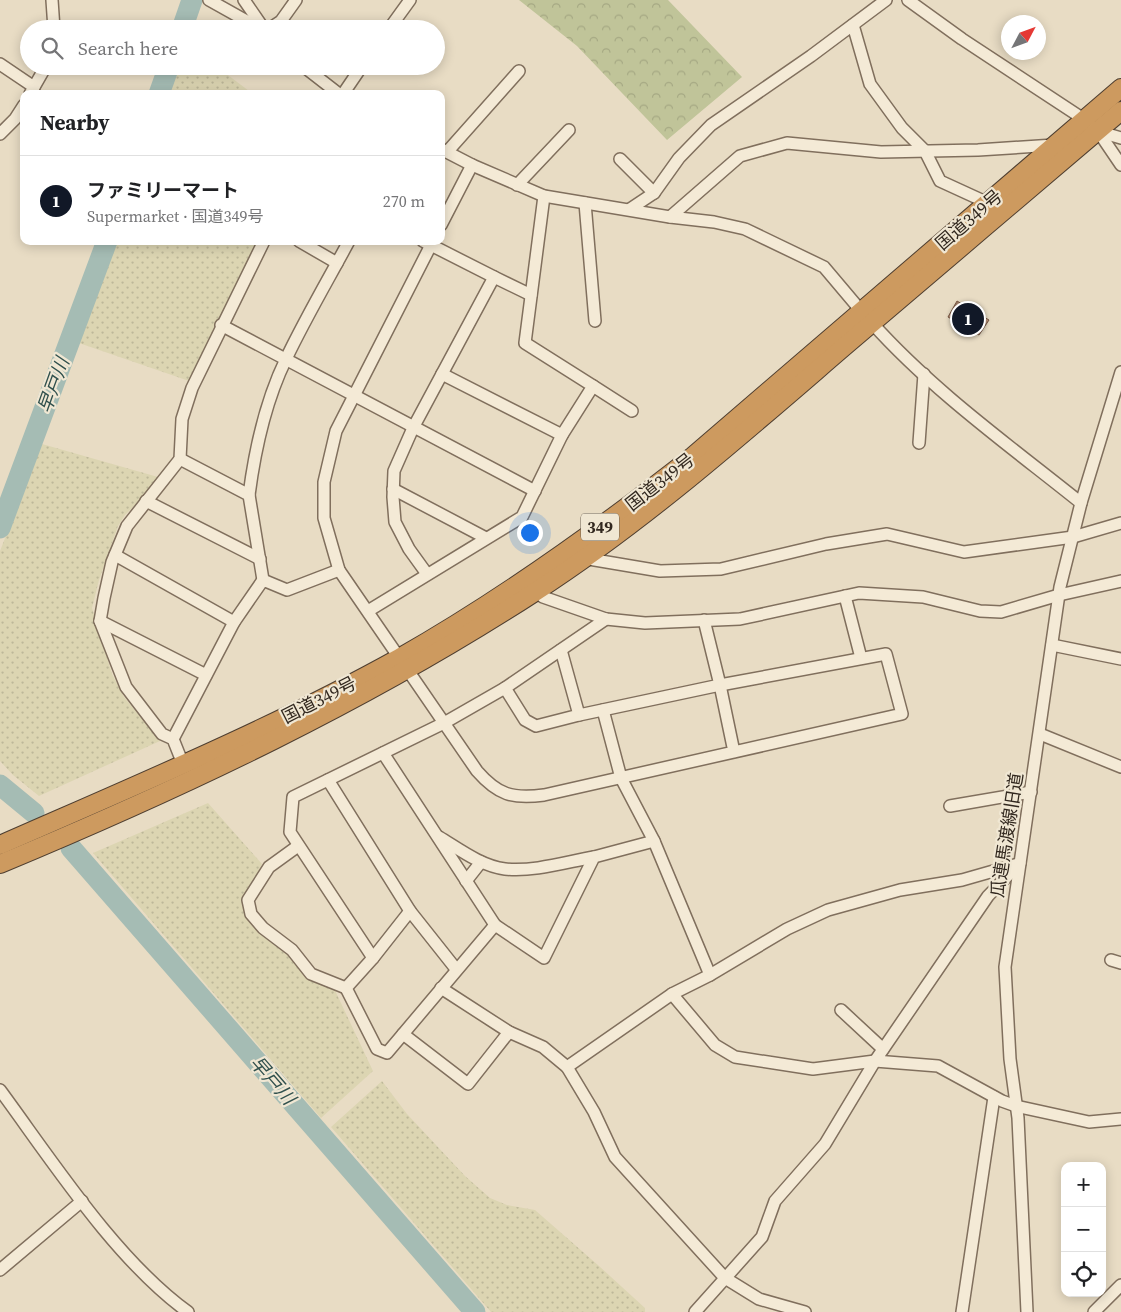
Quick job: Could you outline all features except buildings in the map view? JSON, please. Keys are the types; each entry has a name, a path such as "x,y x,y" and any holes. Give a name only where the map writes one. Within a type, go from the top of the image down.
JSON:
{"highway":[{"name":"国道349号","path":"0,845 404,664 622,512 867,317 1091,126 1121,88"},
{"name":"国道349号","path":"0,864 94,825 283,736 404,664 537,591 706,466 988,203 1056,145 1121,111"}],"street":[{"path":"52,0 53,20"},
{"path":"209,0 246,20"},
{"path":"244,0 256,20"},
{"path":"281,20 296,0"},
{"path":"395,20 410,0"},
{"path":"630,210 654,193 679,158 711,124 854,25 886,0"},
{"path":"908,0 962,40 1091,126 1121,138"},
{"path":"854,25 870,84 902,128 925,151 940,181 988,203"},
{"path":"0,64 32,90 41,75"},
{"path":"445,149 519,71"},
{"path":"315,75 334,90"},
{"path":"346,90 356,75"},
{"path":"0,134 20,111"},
{"path":"1091,126 1121,165"},
{"path":"517,185 569,130"},
{"path":"670,217 740,156 786,143 881,152 1056,145"},
{"path":"445,151 472,165 544,196 670,217 714,222 745,229 824,267 867,317 924,374 1081,503"},
{"path":"620,159 654,193"},
{"path":"445,217 472,165"},
{"path":"544,196 525,343 632,410"},
{"path":"585,203 595,321"},
{"path":"183,764 173,739 162,734 126,687 100,621 115,555 127,526 180,459 182,419 192,388 221,325 262,245"},
{"path":"306,245 337,263"},
{"path":"173,739 234,622 264,580 249,495 260,430 285,360 347,245"},
{"path":"428,245 336,431 324,482 324,518 339,570 488,784 499,792 510,796 528,797 544,795 902,714 886,654 720,685 536,726 525,720 505,688"},
{"path":"433,245 531,295"},
{"path":"427,574 409,549 395,522 394,471 413,428 494,277"},
{"path":"221,325 352,396 535,491"},
{"name":"瓜連馬渡線旧道","path":"1027,1312 1016,1106 1010,1059 1005,967 1059,596 1081,503 1121,372"},
{"path":"442,374 562,435"},
{"path":"919,443 924,374"},
{"path":"368,611 522,517 562,435 593,386"},
{"path":"180,459 249,495"},
{"path":"393,490 486,538"},
{"path":"146,501 260,559"},
{"path":"583,558 660,571 721,569 826,544 887,534 964,552 1073,536 1121,523"},
{"path":"115,555 234,622"},
{"path":"264,580 287,590 339,570"},
{"path":"537,591 543,598 606,619 646,623 740,619 859,593 923,597 980,611 1001,612 1121,581"},
{"path":"845,596 861,658"},
{"path":"373,958 290,832 293,798 444,723 505,688 606,619"},
{"path":"704,620 734,752"},
{"path":"100,621 206,676"},
{"path":"1052,645 1121,659"},
{"path":"561,650 579,715"},
{"path":"604,710 621,778 654,842 710,975"},
{"path":"1040,734 1121,767"},
{"path":"383,753 494,925 544,958 594,857"},
{"path":"328,780 410,911 456,969"},
{"path":"950,806 1031,792"},
{"path":"436,835 481,862 505,869 539,867 594,857 654,842"},
{"path":"298,846 269,867 248,900 251,914 263,928 292,950 311,974 346,988 378,1050 387,1053 494,925"},
{"path":"466,881 481,862"},
{"path":"567,1067 672,994 710,975 787,929 828,910 900,890 962,880 1020,863"},
{"path":"695,1312 762,1237 775,1201 825,1144 875,1061 988,896 1020,863"},
{"path":"346,988 373,958 410,911"},
{"path":"441,988 509,1032 543,1047 567,1067 594,1112 615,1157 725,1278 759,1299 806,1312"},
{"path":"672,994 715,1045 735,1057 814,1069 875,1061 938,1066 994,1097 1016,1106 1089,1122 1121,1119"},
{"path":"841,1010 883,1049"},
{"path":"402,1034 468,1084 509,1032"},
{"path":"0,1090 82,1201 151,1280 188,1312"},
{"path":"962,1312 994,1097"},
{"path":"0,1270 82,1201"},
{"path":"1094,1312 1119,1292"}],"shaded area":[{"path":"172,75 228,75 248,90 166,90"},
{"path":"110,245 258,245 192,382 76,342"},
{"path":"42,444 158,477 152,488 125,515 118,526 99,580 92,608 112,674 124,697 160,741 39,796 13,775 0,761 0,551"},
{"path":"208,803 262,864 245,899 248,916 258,932 291,951 332,984 373,1071 321,1118 93,853"},
{"path":"382,1081 407,1114 465,1176 490,1198 507,1205 535,1210 645,1308 645,1312 491,1312 331,1127"}],"green space":[{"path":"519,0 668,0 742,77 667,140 577,46"}],"waterway":[{"name":"早戸川","path":"185,20 192,0"},
{"name":"早戸川","path":"160,90 166,75"},
{"name":"早戸川","path":"0,528 106,245"},
{"name":"早戸川","path":"0,785 34,813"},
{"name":"早戸川","path":"71,848 475,1312"}],"place":[{"name":"ファミリーマート","path":"968,319"}]}
